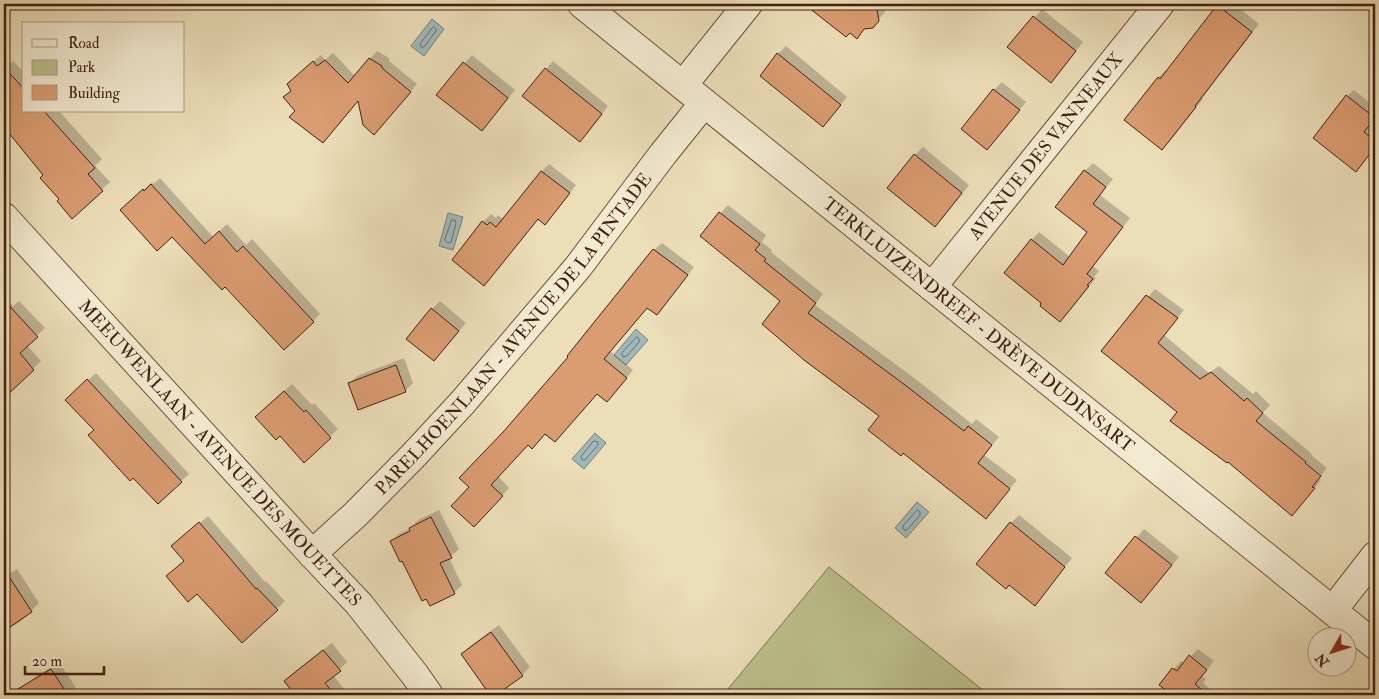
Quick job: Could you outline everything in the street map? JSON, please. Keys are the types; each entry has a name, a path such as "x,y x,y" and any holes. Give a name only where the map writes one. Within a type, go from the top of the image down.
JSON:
{"street":[{"name":"TERKLUIZENDREEF - DRÈVE DUDINSART","path":"582,4 1375,644"},
{"path":"683,85 748,4"},
{"name":"AVENUE DES VANNEAUX","path":"932,287 1160,4"},
{"name":"PARELHOENLAAN - AVENUE DE LA PINTADE","path":"312,554 356,514 414,455 469,394 578,267 704,103"},
{"name":"MEEUWENLAAN - AVENUE DES MOUETTES","path":"4,217 359,604 415,675 428,695"},
{"path":"1333,610 1375,556"}],"green space":[{"path":"829,567 989,695 723,695"}],"water":[{"path":"432,19 444,29 424,56 411,46"},
{"path":"448,213 463,217 453,250 439,246"},
{"path":"636,329 648,340 626,365 614,355"},
{"path":"595,433 606,443 584,469 572,459"},
{"path":"917,502 929,512 906,538 895,528"}],"building":[{"path":"804,4 876,4 879,21 873,28 864,29 857,39 850,33 846,37"},
{"path":"1217,5 1252,32 1162,150 1124,120 1158,77 1160,79"},
{"path":"1033,16 1076,51 1051,83 1007,47"},
{"path":"777,53 841,105 823,127 760,76"},
{"path":"369,58 382,66 411,92 374,135 363,125 358,101 323,143 289,117 295,111 283,97 291,91 287,84 313,61 317,66 325,60 348,83"},
{"path":"463,62 508,98 482,131 436,95"},
{"path":"4,67 22,87 22,112 45,112 95,168 88,174 103,191 72,219 57,201 59,199 40,178 43,175 4,127"},
{"path":"545,68 602,114 580,142 522,96"},
{"path":"993,89 1020,110 987,150 961,129"},
{"path":"1346,95 1375,118 1364,132 1375,141 1375,147 1356,172 1313,138"},
{"path":"914,154 962,193 935,227 887,188"},
{"path":"1084,170 1106,187 1093,204 1123,227 1087,274 1093,279 1087,285 1089,286 1060,322 1040,306 1041,303 1004,273 1031,239 1063,265 1087,232 1055,207"},
{"path":"541,171 570,193 545,225 538,219 484,286 452,260 482,221 487,225 490,222 496,227"},
{"path":"151,184 205,244 219,231 237,252 243,246 314,322 284,350 225,287 222,290 172,237 157,251 120,210"},
{"path":"719,212 760,244 755,250 766,259 764,261 816,303 808,313 964,431 968,426 992,445 978,463 1010,489 986,519 903,453 901,456 868,430 879,416 804,360 762,324 780,301 700,236"},
{"path":"653,249 688,275 657,315 647,308 604,359 627,378 607,402 597,394 555,442 545,434 532,449 528,445 491,485 503,496 474,527 451,506 469,487 459,478 504,431 568,357"},
{"path":"1146,295 1178,318 1158,343 1200,379 1211,372 1244,401 1247,398 1263,413 1256,421 1321,476 1312,487 1315,488 1292,516 1228,462 1170,421 1177,412 1101,351"},
{"path":"4,300 38,337 20,353 34,370 4,398"},
{"path":"431,308 459,331 434,361 406,339"},
{"path":"396,365 406,392 358,410 348,383"},
{"path":"87,379 182,482 158,504 133,478 130,481 88,435 94,430 65,400"},
{"path":"284,391 304,412 306,410 331,438 304,463 280,436 276,440 255,417"},
{"path":"431,517 452,558 440,563 455,594 430,606 426,599 422,601 390,541 410,531 409,528"},
{"path":"199,522 256,589 278,610 242,643 197,594 188,602 166,576 184,561 171,546"},
{"path":"1010,522 1065,567 1035,606 1009,585 1006,589 976,564"},
{"path":"1135,536 1172,565 1141,603 1105,573"},
{"path":"4,569 32,612 4,631"},
{"path":"491,632 523,676 496,695 490,695 461,654"},
{"path":"323,650 341,671 325,683 335,695 295,695 284,681"},
{"path":"1189,655 1207,670 1195,684 1208,695 1172,695 1159,685 1172,668 1177,671"},
{"path":"51,669 68,695 8,695"}]}
